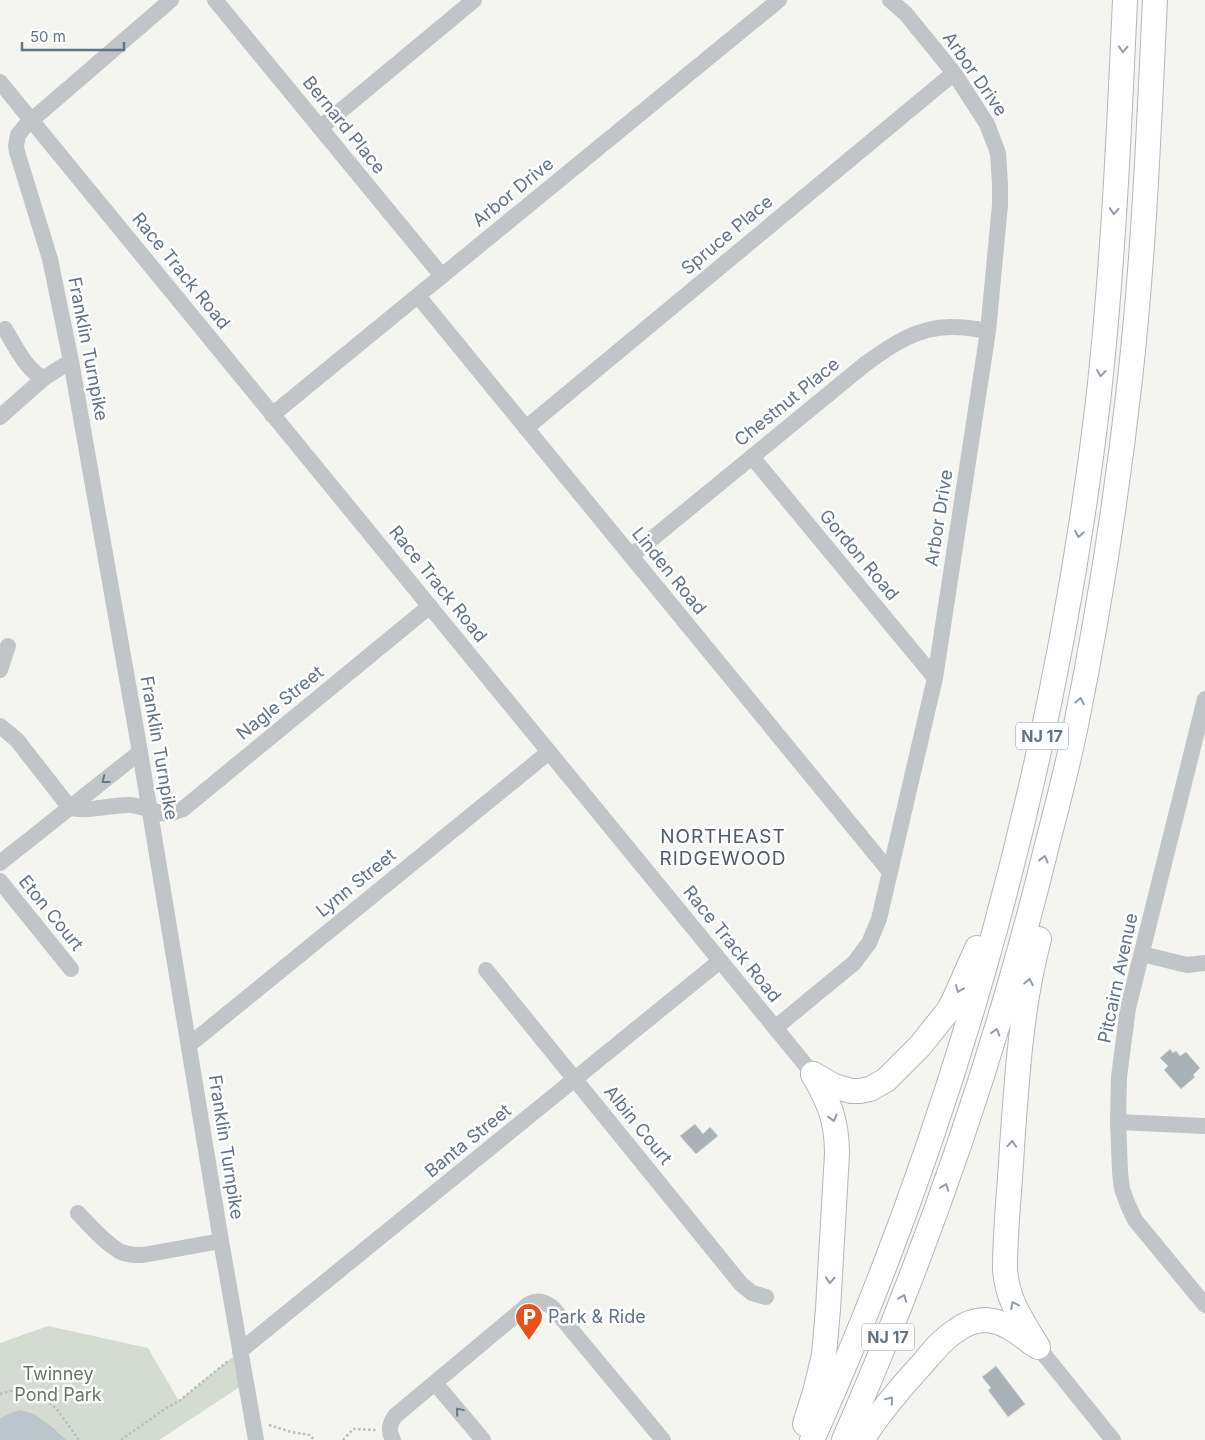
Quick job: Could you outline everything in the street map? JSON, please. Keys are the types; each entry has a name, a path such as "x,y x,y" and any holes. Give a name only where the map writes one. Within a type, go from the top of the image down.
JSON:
{"highway":[{"name":"NJ 17","path":"812,1440 864,1320 910,1198 942,1104 970,1017 1013,864 1037,758 1078,546 1103,356 1113,240 1125,0"},
{"name":"NJ 17","path":"844,1440 917,1263 978,1089 1021,946 1076,726 1110,527 1130,380 1140,279 1155,0"},
{"path":"1038,1347 1010,1298 1006,1279 1005,1258 1015,1102 1024,1010 1036,952 1064,847 1076,726"},
{"path":"813,1074 842,1089 860,1091 870,1089 886,1080 920,1046 940,1023 954,1000 1013,864"},
{"path":"801,1440 824,1354 837,1154 836,1130 830,1108 813,1074"},
{"path":"862,1440 882,1410 905,1383 947,1337 963,1326 978,1321 987,1320 995,1322 1012,1329 1038,1347"}],"street":[{"name":"Franklin Turnpike","path":"171,0 31,120 18,135 16,146 50,259 71,361 150,810 256,1440"},
{"name":"Bernard Place","path":"215,0 442,276"},
{"path":"320,128 474,0"},
{"name":"Arbor Drive","path":"272,415 779,0"},
{"name":"Arbor Drive","path":"775,1028 847,970 862,953 875,931 879,919 934,678 988,331 1000,205 998,152 987,124 954,73 906,14 890,0"},
{"name":"Spruce Place","path":"526,428 954,73"},
{"path":"2,87 31,120"},
{"name":"Race Track Road","path":"31,120 813,1074"},
{"name":"Linden Road","path":"418,296 890,872"},
{"name":"Chestnut Place","path":"631,556 864,365 891,346 906,338 935,328 952,326 988,331"},
{"path":"4,329 32,370 38,376 44,378"},
{"path":"0,417 44,378 71,361"},
{"name":"Gordon Road","path":"752,457 934,678"},
{"name":"Nagle Street","path":"70,808 87,810 128,805 165,814 173,813 187,806 430,606"},
{"path":"0,670 8,646"},
{"name":"Pitcairn Avenue","path":"1205,699 1128,1008 1120,1077 1118,1122 1122,1189 1128,1205 1136,1220 1205,1305"},
{"path":"0,726 17,740 70,808"},
{"path":"0,863 140,752"},
{"name":"Lynn Street","path":"189,1045 549,752"},
{"name":"Eton Court","path":"0,881 71,969"},
{"path":"1142,954 1187,965 1205,963"},
{"name":"Banta Street","path":"240,1351 720,961"},
{"name":"Albin Court","path":"486,970 741,1284 752,1294 766,1297"},
{"path":"1118,1122 1205,1126"},
{"path":"78,1213 103,1238 120,1251 130,1254 143,1256 221,1241"},
{"path":"392,1435 390,1425 395,1416 529,1304 534,1301 540,1301 554,1309 662,1440"},
{"path":"1038,1347 1113,1440"},
{"path":"435,1383 483,1440"}],"path":[{"path":"121,1440 179,1401 240,1351"},
{"path":"0,1394 25,1387 56,1408 79,1440"},
{"path":"252,1419 284,1430 310,1435 314,1440"},
{"path":"343,1440 353,1429 392,1435"}],"green space":[{"name":"Twinney Pond Park","path":"48,1326 148,1348 179,1401 240,1351 241,1386 159,1440 0,1440 0,1343"}],"shaded area":[{"path":"19,1410 34,1414 66,1440 0,1440 0,1418"}],"building":[{"path":"1170,1049 1173,1053 1176,1051 1180,1056 1186,1052 1200,1068 1193,1075 1195,1077 1181,1089 1164,1070 1168,1066 1160,1058"},
{"path":"695,1124 703,1134 710,1127 718,1136 696,1154 680,1136"},
{"path":"996,1366 1025,1404 1008,1417 988,1390 991,1388 982,1377"}],"place":[{"name":"Park & Ride","path":"529,1341"}],"district":[{"name":"NORTHEAST RIDGEWOOD","path":"723,847"}]}
